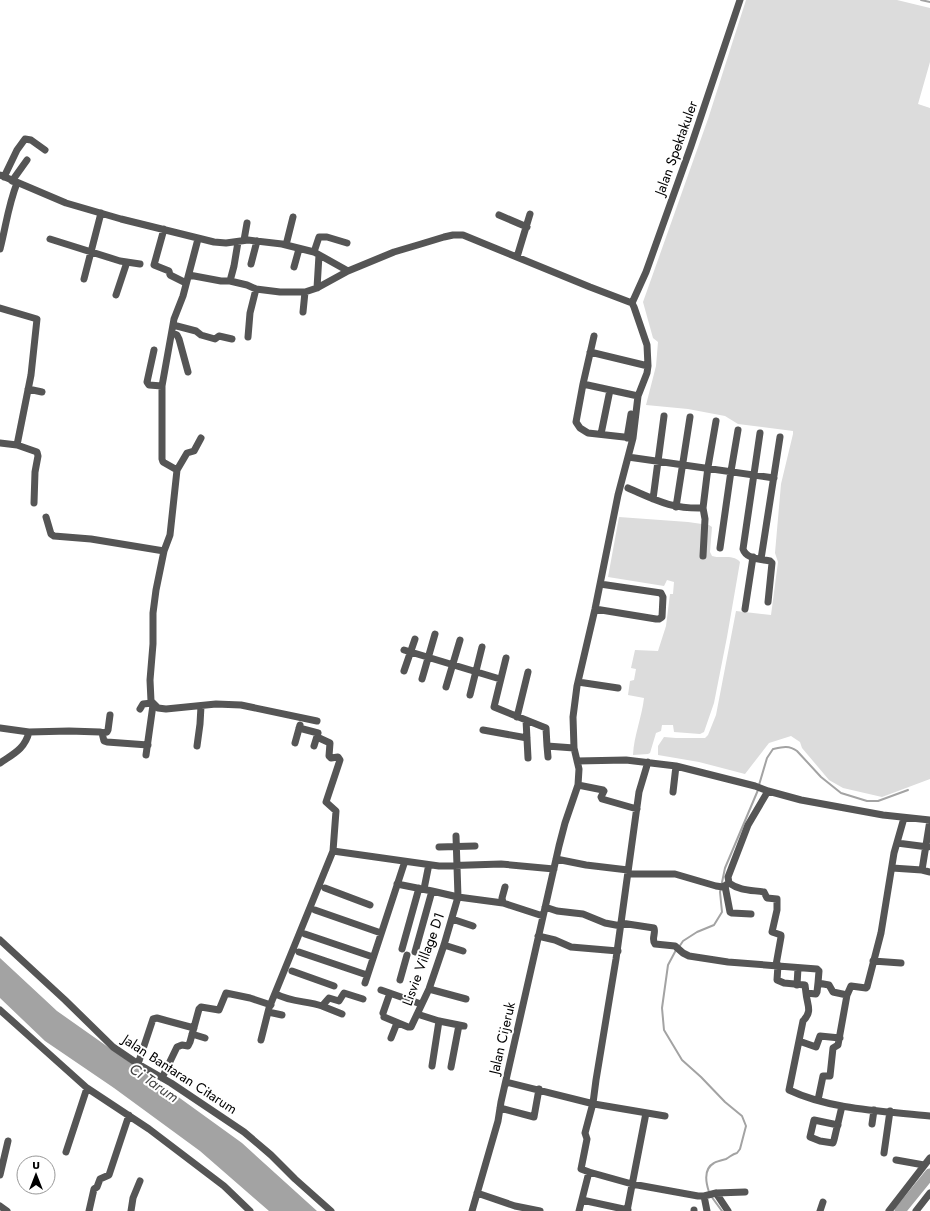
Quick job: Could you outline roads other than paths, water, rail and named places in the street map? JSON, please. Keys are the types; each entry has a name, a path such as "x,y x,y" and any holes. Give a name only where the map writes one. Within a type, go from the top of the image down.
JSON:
{"street":[{"name":"Jalan Spektakuler","path":"632,303 646,272 691,146 740,0"},
{"path":"45,150 31,140 25,139 2,176 60,201 102,213 214,242 226,243 257,241 286,245 317,254 348,271"},
{"path":"0,249 14,182 27,160"},
{"path":"84,279 102,213"},
{"path":"517,257 530,214"},
{"path":"499,215 527,226"},
{"path":"286,245 293,218"},
{"path":"230,281 247,223"},
{"path":"164,229 154,265 164,268 169,271 170,275 186,283"},
{"path":"189,275 221,281 230,281 256,289 280,292 305,292 316,288 348,271 394,252 453,235 462,236 632,303 647,345 647,373 636,396 628,457 618,495 573,712 574,748 577,762 578,785 603,790 602,799 637,809"},
{"path":"316,288 319,237 327,237 347,243"},
{"path":"50,239 127,262 140,264"},
{"path":"178,470 163,462 162,459 162,386 173,329 198,239"},
{"path":"251,264 257,241"},
{"path":"294,266 299,249"},
{"path":"116,295 127,262"},
{"path":"248,337 250,313 256,289"},
{"path":"303,312 305,292"},
{"path":"0,308 36,319 28,390 17,445"},
{"path":"173,329 196,331 201,335 215,339 219,336 232,339"},
{"path":"173,329 179,339 188,372"},
{"path":"594,336 576,423 586,432 630,438"},
{"path":"154,350 147,382 149,385 162,386"},
{"path":"590,352 648,366"},
{"path":"583,384 636,396"},
{"path":"28,390 42,392"},
{"path":"601,434 610,390"},
{"path":"653,499 664,416"},
{"path":"676,507 690,417"},
{"path":"703,556 706,519 703,508 716,421"},
{"path":"720,548 738,430"},
{"path":"760,433 742,549 746,555 770,561 773,565 768,602"},
{"path":"761,559 780,437"},
{"path":"201,438 194,451 186,453 178,470 170,535 164,551 152,613 153,644 150,698 153,704 158,708 166,709 241,705 317,722"},
{"path":"0,443 17,445 38,453 34,503"},
{"path":"628,457 731,470 774,478"},
{"path":"628,488 658,502 676,507 689,509 703,508"},
{"path":"46,517 51,534 54,536 91,539 164,551"},
{"path":"745,609 753,557"},
{"path":"595,609 656,619 662,617 663,597 661,593 600,584"},
{"path":"422,680 435,634"},
{"path":"404,671 407,651 414,639"},
{"path":"446,687 460,640"},
{"path":"470,695 482,647"},
{"path":"407,651 500,679"},
{"path":"506,658 494,707 546,728 548,756"},
{"path":"517,717 528,672"},
{"path":"578,682 618,688"},
{"path":"140,709 143,704 153,704"},
{"path":"146,755 153,704"},
{"path":"197,746 201,706"},
{"path":"0,728 29,732 69,731 102,733 107,732 108,730 110,715"},
{"path":"295,743 301,719"},
{"path":"526,720 528,758"},
{"path":"299,728 317,732 318,734 314,746"},
{"path":"483,730 527,738"},
{"path":"0,763 18,751 25,742 29,732"},
{"path":"102,733 104,741 106,742 148,745"},
{"path":"261,1040 269,1008 333,851 336,811 326,802 340,760 338,757 330,757 329,742 317,737"},
{"path":"547,746 574,748"},
{"path":"577,762 606,760 648,762 676,766 755,786 767,791 801,800 870,813 930,820 928,847 922,870"},
{"path":"648,762 637,809 618,951 593,1103 585,1133 587,1139 581,1168 582,1170 632,1184 690,1194 705,1195 715,1193 745,1192"},
{"path":"673,792 676,766"},
{"name":"Jalan Cijeruk","path":"472,1211 500,1108 556,859 565,824 578,785"},
{"path":"751,914 732,914 730,912 724,885 748,825 767,791"},
{"path":"640,792 647,794"},
{"path":"818,1100 823,1076 830,1076 833,1048 838,1046 847,995 851,986 867,988 881,932 897,843 904,818"},
{"name":"Lisvie Village D1","path":"398,1023 411,1027 429,989 444,945 458,897 456,836"},
{"path":"897,843 928,847"},
{"path":"439,847 475,846"},
{"path":"333,851 435,865 456,866 501,864 554,869"},
{"path":"556,859 586,866 628,872 675,874 764,892 767,898 777,899 777,910 772,932 780,935 781,937 777,965 778,981 805,986 809,1001 808,1013 806,1018 802,1021 789,1089 808,1098 842,1106 930,1116"},
{"path":"299,952 366,979 404,864"},
{"path":"892,868 930,872"},
{"path":"400,980 404,952 428,869"},
{"path":"397,884 432,890 458,897 503,903 543,916"},
{"path":"503,903 502,898 504,887"},
{"path":"325,888 370,904"},
{"path":"414,952 432,890"},
{"path":"545,907 557,911 584,914 605,923 654,928 653,940 655,944 679,949 689,956 728,962 777,965 818,970 817,993 806,993"},
{"path":"315,910 381,933"},
{"path":"452,919 473,926"},
{"path":"305,934 373,957"},
{"path":"538,936 556,940 571,947 618,951"},
{"name":"Jalan Bantaran Citarum","path":"0,940 66,1000 113,1047 138,1064 197,1099 244,1132 331,1211"},
{"path":"444,945 463,951"},
{"path":"873,961 902,963"},
{"path":"797,985 798,968"},
{"path":"292,971 334,986"},
{"path":"818,983 829,985 833,992 847,995"},
{"path":"429,989 466,999"},
{"path":"382,990 421,1004"},
{"path":"162,1078 177,1047 182,1045 188,1046 200,1009 204,1007 219,1010 226,993 250,998 282,1015"},
{"path":"335,1011 344,993 363,999"},
{"path":"390,993 383,1015 398,1023 391,1038"},
{"path":"276,994 286,999 322,1006 342,1014"},
{"path":"322,1006 329,998 339,1001"},
{"path":"0,1010 87,1088 149,1129 224,1186 250,1211"},
{"path":"417,1014 440,1021 462,1025 451,1067"},
{"path":"138,1064 153,1019 157,1018 193,1031 204,1038"},
{"path":"432,1066 440,1021"},
{"path":"799,1041 816,1047 820,1036 840,1038"},
{"path":"506,1082 593,1103 665,1116"},
{"path":"66,1152 87,1088"},
{"path":"500,1108 534,1117 539,1089"},
{"path":"838,1126 842,1106"},
{"path":"872,1124 874,1110"},
{"path":"884,1152 890,1111"},
{"path":"582,1200 628,1211 646,1113"},
{"path":"89,1211 94,1189 98,1187 100,1178 109,1175 129,1115"},
{"path":"0,1175 8,1141"},
{"path":"889,1211 930,1158"},
{"path":"896,1160 924,1165"},
{"path":"579,1211 589,1172"},
{"path":"131,1211 133,1198 140,1181"},
{"path":"477,1193 514,1208 540,1211"},
{"path":"715,1193 728,1211"},
{"path":"916,1211 930,1193"},
{"path":"705,1195 707,1211"},
{"path":"820,1211 822,1202"},
{"path":"0,1206 6,1211"}],"water":[{"name":"Ci Tarum","path":"0,958 57,1011 242,1143 317,1211 269,1211 200,1151 114,1088 45,1041 0,998"}],"waterway":[{"path":"921,0 930,2"},
{"path":"759,785 767,758 773,749 785,747 797,751 821,777 841,793 867,801 878,801 908,790"},
{"path":"679,947 683,941 697,932 714,925 722,912 720,892 725,868 758,790"},
{"path":"676,950 668,965 662,1008 664,1030 682,1060 725,1102 742,1116 746,1126 740,1149 737,1153 726,1159 715,1162 708,1169 706,1180 709,1192"},
{"path":"900,1211 930,1174"},
{"path":"711,1196 722,1211"}]}
